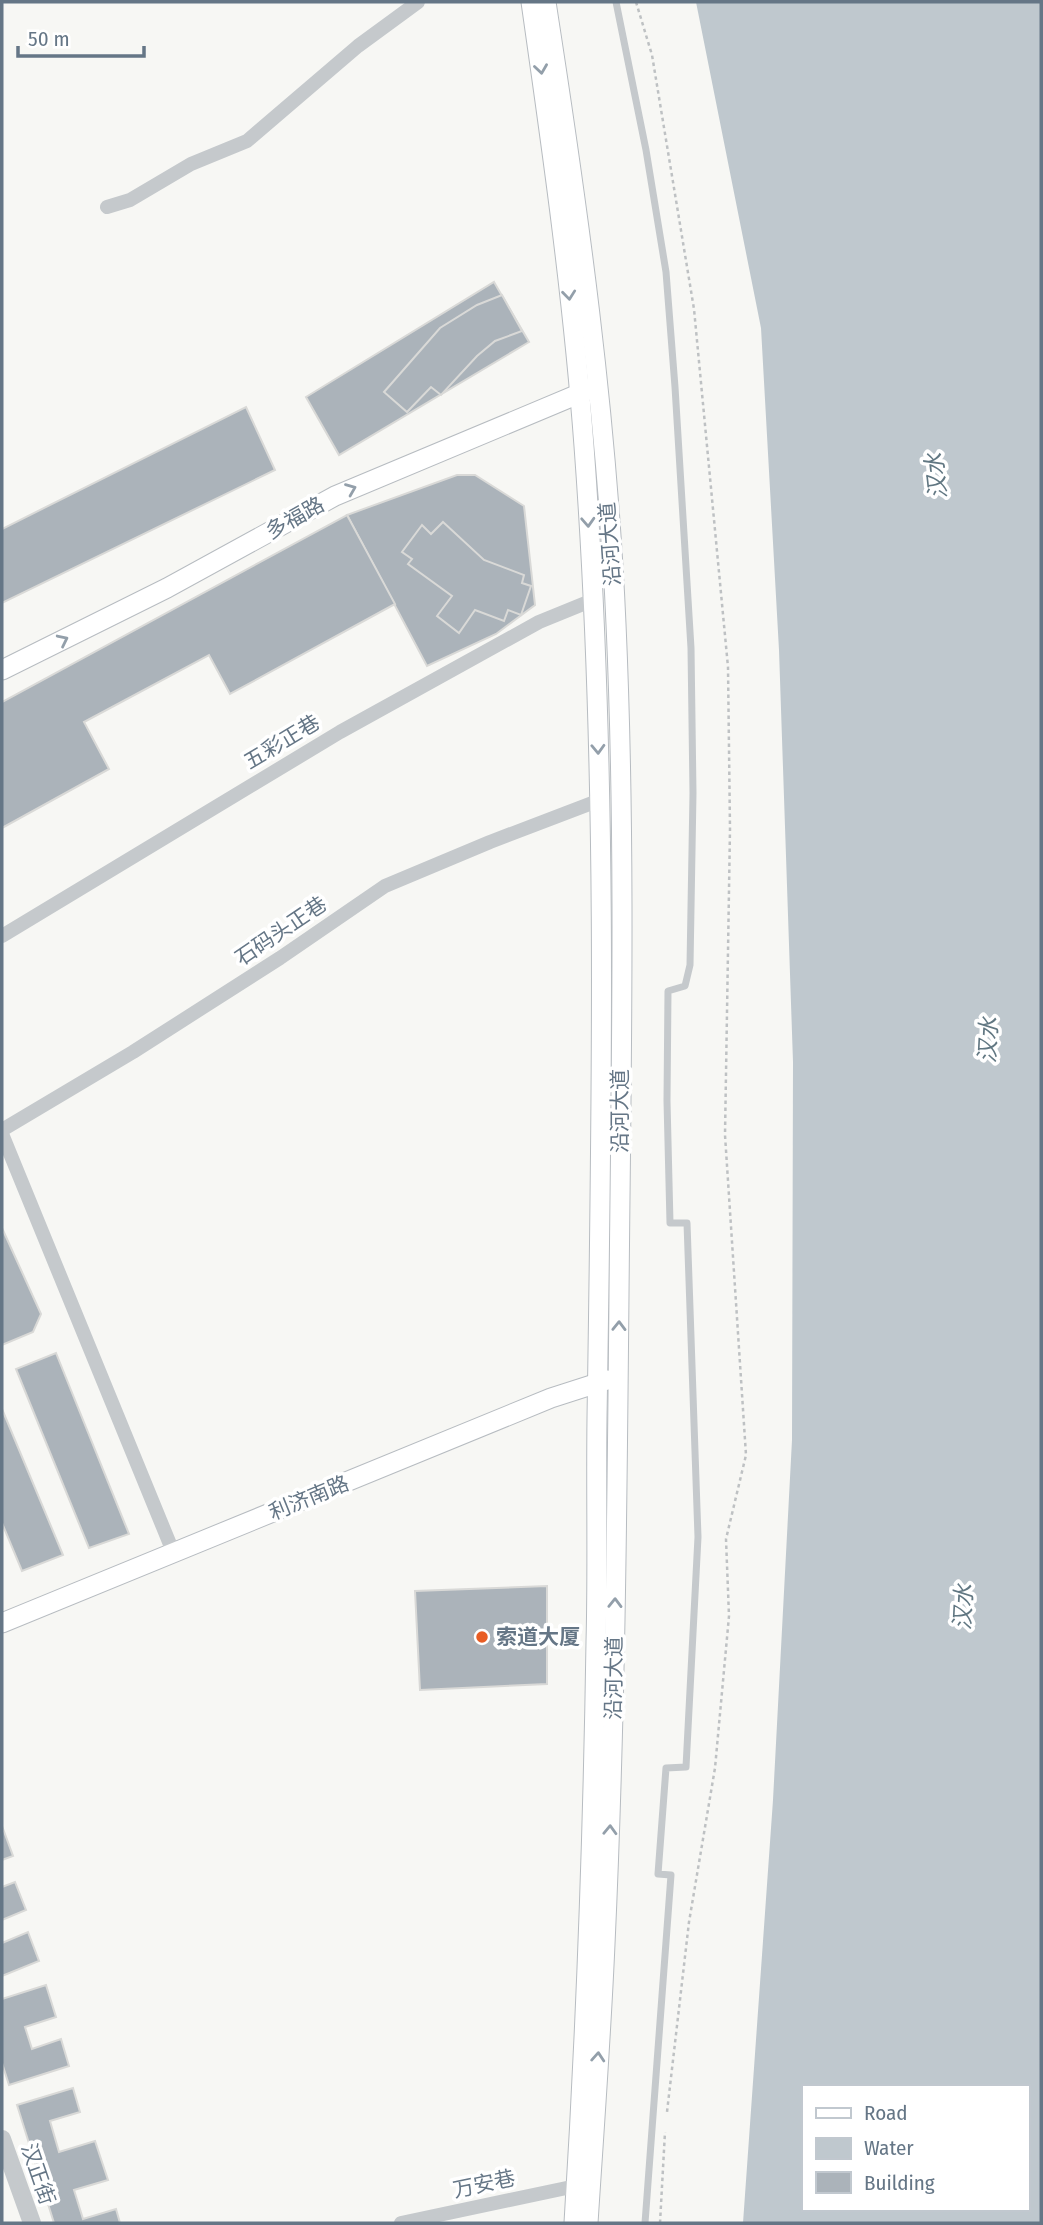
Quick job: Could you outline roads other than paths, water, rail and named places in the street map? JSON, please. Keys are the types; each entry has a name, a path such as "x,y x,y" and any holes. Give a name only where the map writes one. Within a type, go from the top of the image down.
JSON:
{"main road":[{"name":"沿河大道","path":"531,2 556,180 579,395 593,600 600,800 602,1051 597,1637 592,1836 574,2223"},
{"name":"沿河大道","path":"546,2 575,184 598,385 616,620 620,760 621,1043 612,1780 588,2223"},
{"name":"多福路","path":"2,670 166,589 335,496 598,385"},
{"name":"利济南路","path":"2,1623 551,1398 618,1377"}],"street":[{"path":"107,207 130,200 191,164 247,141 358,46 418,2"},
{"name":"五彩正巷","path":"2,936 340,732 539,622 593,600"},
{"name":"石码头正巷","path":"2,1132 280,958 385,887 490,842 600,800"},
{"path":"2,1132 174,1553"},
{"name":"汉正街","path":"2,2139 32,2223"},
{"name":"万安巷","path":"401,2223 576,2186"}],"lane":[{"path":"616,2 646,150 666,272 691,634 690,965 685,986 668,990 667,1101 670,1223 687,1223 698,1537 686,1767 666,1768 658,1874 671,1875 645,2223"}],"water":[{"name":"汉水","path":"696,2 1041,2 1041,2223 743,2223 773,1800 792,1440 793,1062 779,650 761,328"}],"place":[{"name":"索道大厦","path":"482,1637"}]}
